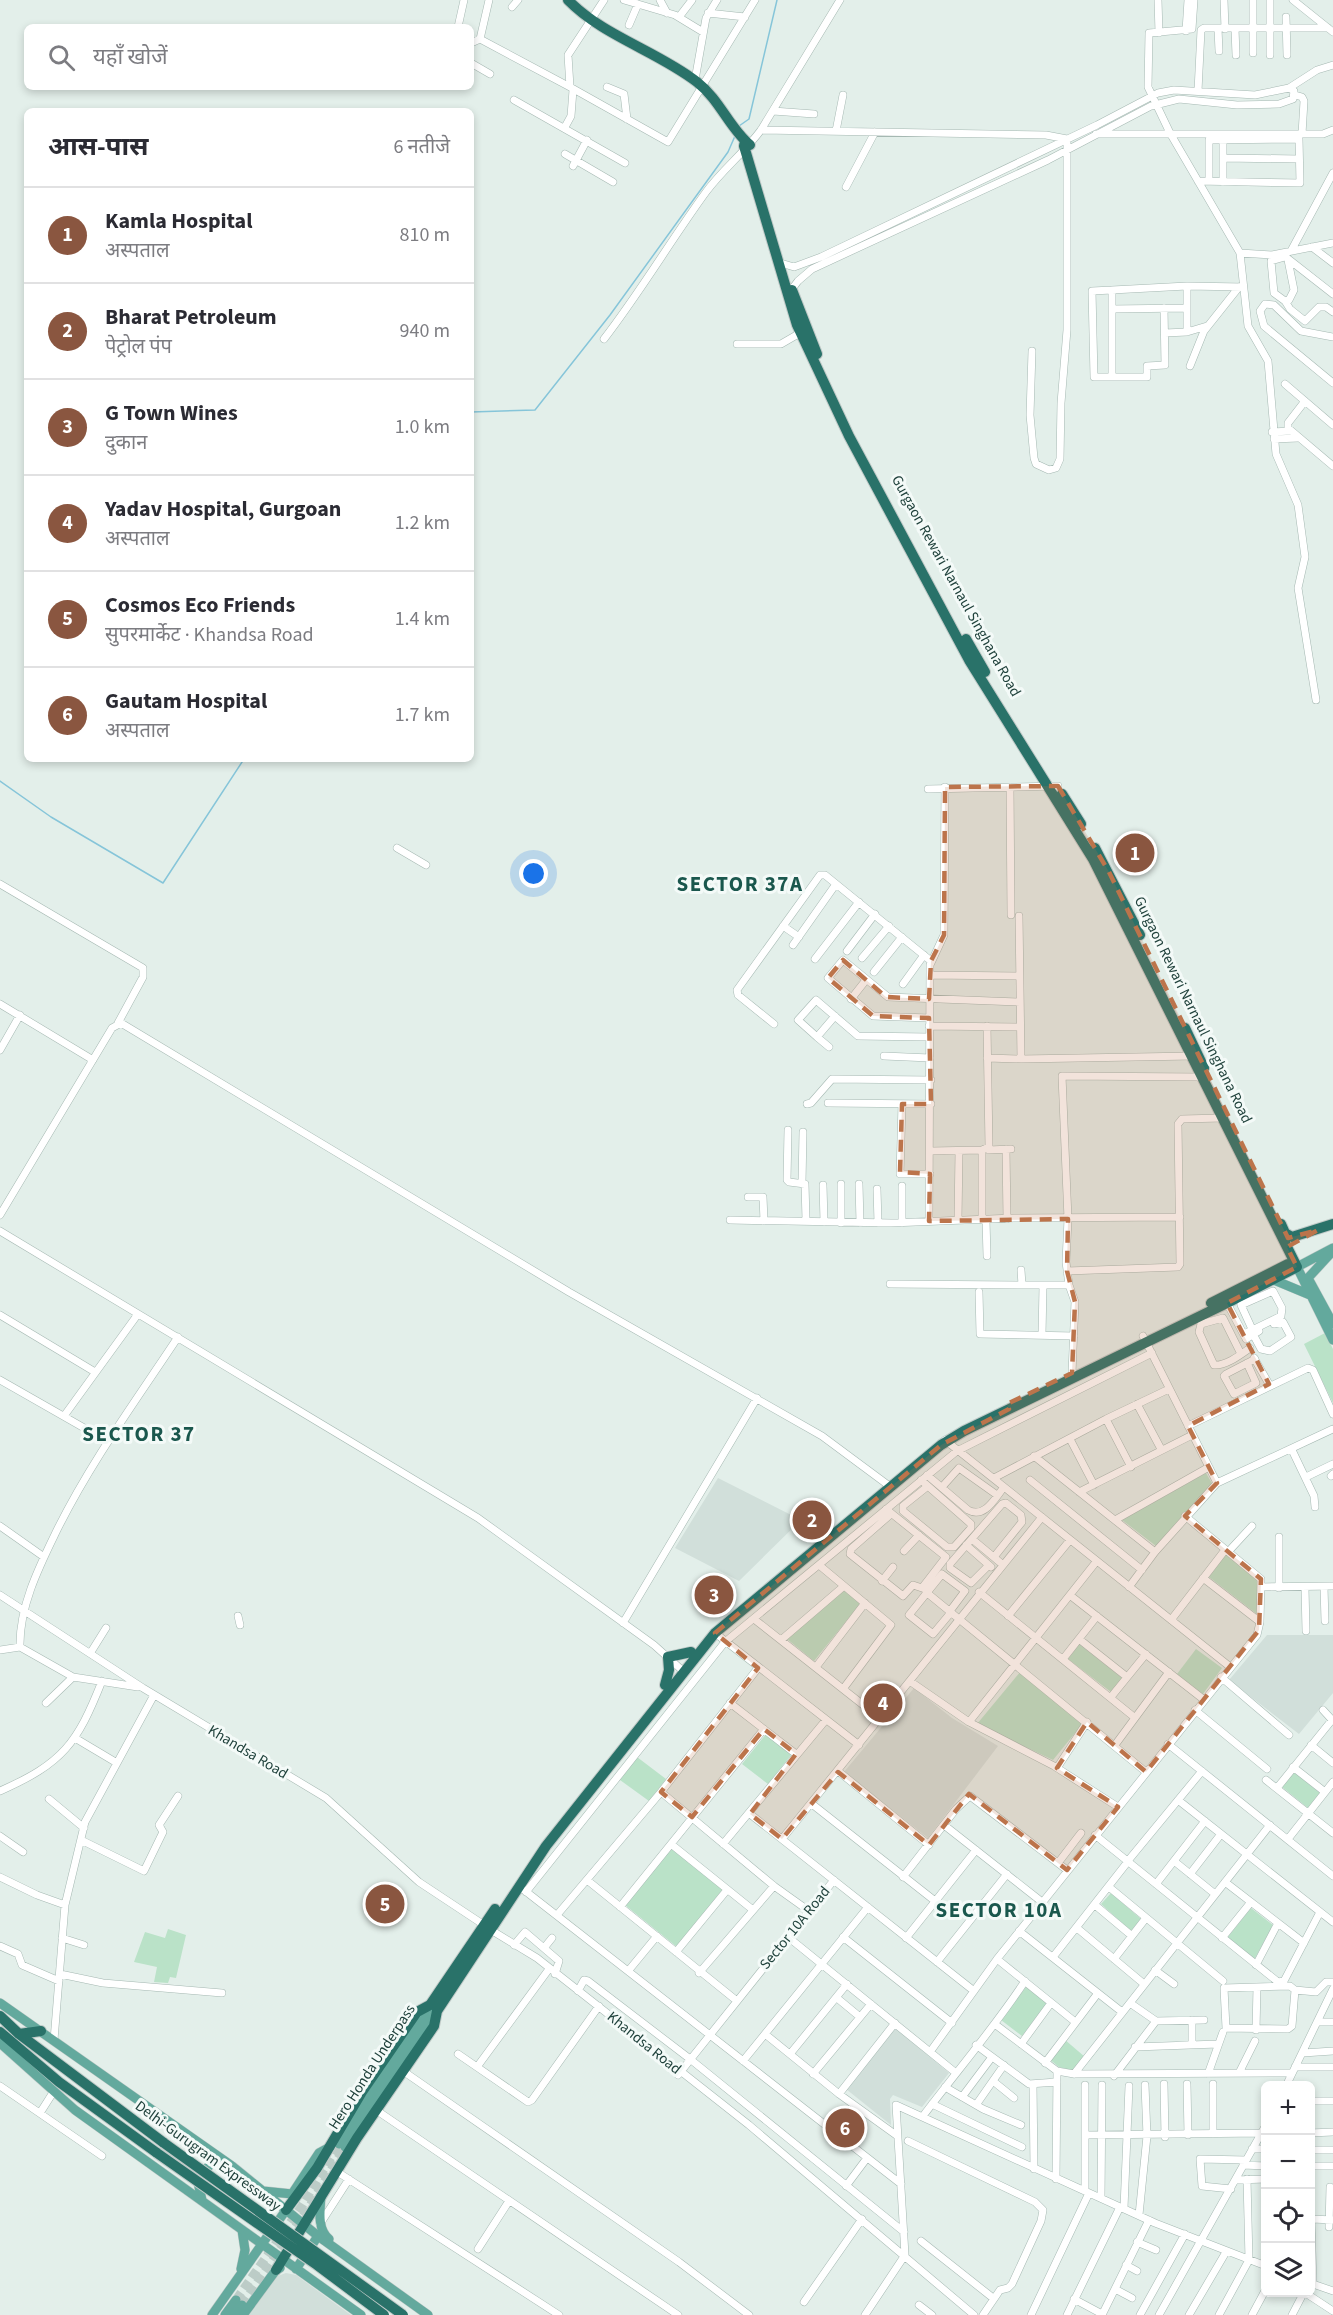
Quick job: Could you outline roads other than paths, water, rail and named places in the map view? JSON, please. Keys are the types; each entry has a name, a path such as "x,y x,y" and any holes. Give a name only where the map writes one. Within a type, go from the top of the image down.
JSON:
{"highway":[{"name":"Gurgaon Rewari Narnaul Singhana Road","path":"568,0 592,18 698,83 734,123 746,143 792,289 833,390 906,538 989,680 1108,872 1195,1056 1286,1233 1292,1237 1318,1230"},
{"path":"746,143 800,333 849,436 906,538"},
{"path":"1195,1056 1202,1077 1222,1118 1298,1262"},
{"path":"1290,1246 1333,1224"},
{"path":"488,1927 522,1889 533,1859 681,1670 691,1652 743,1605 888,1485 945,1440 1072,1373 1274,1280 1298,1262"},
{"path":"1008,1407 1298,1262"},
{"path":"276,2270 336,2171 434,2026 433,2008 533,1859 665,1685 743,1605 945,1440"},
{"path":"665,1685 668,1657 691,1652"},
{"path":"289,2206 338,2146 362,2092 417,2012 433,2008"},
{"name":"Delhi-Gurugram Expressway","path":"0,2016 19,2034 403,2315"},
{"path":"19,2034 41,2031"},
{"name":"Delhi-Gurugram Expressway","path":"0,2032 59,2082 384,2315"}],"main road":[{"path":"1298,1262 1333,1241"},
{"path":"1298,1262 1333,1250"},
{"path":"1308,1278 1333,1250"},
{"path":"1298,1262 1333,1324"},
{"path":"1298,1262 1310,1295 1333,1340"},
{"path":"1274,1280 1310,1295"},
{"path":"0,2002 104,2078 227,2163 272,2199 289,2206 304,2225 318,2236 428,2315"},
{"name":"Hero Honda Underpass","path":"261,2191 292,2194 319,2153 338,2146 433,2008"},
{"path":"0,2043 75,2110 361,2315"},
{"path":"202,2200 197,2178 213,2162 227,2163"},
{"path":"321,2196 320,2224 323,2234 347,2252 352,2261"},
{"path":"212,2315 289,2206"},
{"path":"241,2271 245,2250 242,2230"},
{"path":"298,2270 318,2236"},
{"path":"235,2315 276,2270 286,2266 298,2270"},
{"path":"225,2315 240,2307"}],"street":[{"path":"459,24 464,0"},
{"path":"480,39 489,0"},
{"path":"512,7 518,0"},
{"path":"565,127 571,116 568,55 604,0"},
{"path":"624,0 679,17 703,32"},
{"path":"660,0 667,13"},
{"path":"679,17 692,0"},
{"path":"698,83 703,32 708,13 717,0"},
{"path":"480,39 668,142 698,83 755,0"},
{"path":"604,339 723,170 746,143 761,130 840,0"},
{"path":"1158,0 1159,33"},
{"path":"1185,31 1188,0"},
{"path":"1194,0 1193,27 1185,31 1149,33 1148,87 1170,133 1240,253 1241,287 1246,315 1253,338 1268,361 1276,454 1298,505 1305,557 1298,588 1316,699"},
{"path":"1219,51 1224,0"},
{"path":"1253,0 1253,53"},
{"path":"1270,0 1270,55"},
{"path":"1293,0 1331,30"},
{"path":"629,25 638,4"},
{"path":"708,13 745,17"},
{"path":"1286,17 1287,56"},
{"path":"1198,91 1201,30 1286,28 1331,30"},
{"path":"1235,29 1236,55"},
{"path":"474,42 480,39"},
{"path":"474,65 490,74"},
{"path":"792,289 811,270 1068,149 1091,132 1152,95 1174,90 1255,95 1289,88 1317,70 1333,65"},
{"path":"607,87 624,94 627,119"},
{"path":"1289,88 1304,101 1302,134"},
{"path":"836,131 843,95"},
{"path":"784,264 794,267 806,264 1066,139 1091,132 1156,105 1179,99 1237,105 1279,104 1293,99 1295,95"},
{"path":"514,100 625,163"},
{"path":"773,111 814,114"},
{"path":"761,130 1046,135 1066,139"},
{"path":"1091,132 1323,134 1333,130"},
{"path":"846,187 875,132"},
{"path":"1032,351 1030,415 1034,458 1036,464 1049,470 1056,468 1060,459 1061,403 1067,337 1068,149 1066,139"},
{"path":"1198,181 1300,183 1299,139 1209,140 1209,181"},
{"path":"575,163 587,140"},
{"path":"1222,182 1223,140"},
{"path":"565,154 575,163 613,182"},
{"path":"1223,158 1299,159"},
{"path":"1333,173 1330,186 1291,251 1285,257 1271,261 1274,293 1285,301 1290,309 1305,321 1319,308 1326,307 1333,312"},
{"path":"1291,251 1333,243"},
{"path":"1312,247 1333,263"},
{"path":"1240,253 1285,257 1333,294"},
{"path":"1285,257 1294,290 1289,300 1285,301"},
{"path":"806,264 808,270 811,270"},
{"path":"1164,308 1165,365 1148,366 1147,377 1094,377 1092,291 1187,286 1241,287"},
{"path":"1187,286 1187,332"},
{"path":"1190,366 1207,326 1241,287"},
{"path":"1112,290 1112,376"},
{"path":"1333,337 1301,331 1274,305 1265,304 1261,315 1267,329 1333,383"},
{"path":"1112,309 1187,308"},
{"path":"1246,315 1261,315"},
{"path":"1165,333 1187,332 1207,326"},
{"path":"737,344 781,344 800,333"},
{"path":"1285,384 1333,425"},
{"path":"1305,401 1288,423 1291,431 1333,466"},
{"path":"1273,435 1291,431"},
{"path":"1273,435 1298,438"},
{"path":"928,789 1054,786"},
{"path":"929,1221 931,1080 929,999 931,961 944,935 945,787"},
{"path":"1010,787 1021,1059"},
{"path":"397,848 426,865"},
{"path":"774,1024 736,992 820,875 825,875 837,884 931,961"},
{"path":"0,884 143,968 143,977 118,1023 112,1028 0,1215"},
{"path":"793,945 837,884"},
{"path":"815,959 859,902"},
{"path":"848,951 875,914"},
{"path":"783,926 799,938"},
{"path":"862,958 889,926"},
{"path":"874,972 902,937"},
{"path":"903,984 924,955"},
{"path":"929,1018 873,1017 828,980 840,961 844,961 888,997 1020,1002"},
{"path":"930,975 1019,976"},
{"path":"851,999 866,980"},
{"path":"829,1047 798,1020 816,1000 858,1035 929,1037"},
{"path":"0,1004 93,1060"},
{"path":"0,1050 20,1015"},
{"path":"817,1036 835,1016"},
{"path":"118,1023 569,1292 822,1436 888,1485"},
{"path":"929,1026 1019,1027"},
{"path":"987,1026 984,1220 987,1256"},
{"path":"884,1056 930,1058"},
{"path":"987,1058 1195,1056"},
{"path":"1072,1373 1075,1302 1067,1271 1068,1219 1062,1076 1202,1077"},
{"path":"807,1104 811,1103 832,1079 931,1080"},
{"path":"828,1103 931,1104"},
{"path":"902,1104 900,1172 930,1174"},
{"path":"1067,1271 1175,1269 1180,1264 1178,1124 1182,1119 1222,1118"},
{"path":"788,1130 787,1180 802,1183"},
{"path":"803,1132 802,1183 805,1184 807,1220"},
{"path":"931,1151 1009,1149 1007,1219"},
{"path":"958,1220 959,1151"},
{"path":"841,1184 841,1223"},
{"path":"859,1184 860,1223"},
{"path":"823,1185 824,1222"},
{"path":"902,1186 902,1222"},
{"path":"877,1189 878,1223"},
{"path":"748,1197 763,1197 764,1221"},
{"path":"730,1220 878,1223 1007,1219 1180,1218"},
{"path":"0,1231 478,1518 623,1623 668,1657 681,1670"},
{"path":"1021,1270 1022,1285"},
{"path":"890,1284 1069,1285"},
{"path":"1042,1335 1043,1286"},
{"path":"1249,1334 1281,1316 1282,1308 1273,1291 1241,1305 1249,1334 1250,1348 1269,1384"},
{"path":"979,1292 980,1334 1074,1336"},
{"path":"1227,1303 1249,1334 1261,1349 1267,1351 1290,1337 1281,1321 1249,1334"},
{"path":"64,1416 138,1314"},
{"path":"0,1315 95,1372"},
{"path":"1241,1354 1222,1318 1202,1324 1199,1332 1214,1365 1222,1365 1241,1354 1250,1348"},
{"path":"20,1647 25,1611 44,1557 74,1497 106,1441 178,1337"},
{"path":"1144,1339 1217,1483"},
{"path":"889,1512 945,1556 944,1563 922,1588 913,1585 903,1596 850,1556 849,1552 889,1512 924,1478 957,1451 1152,1353"},
{"path":"1247,1363 1256,1383 1234,1394 1224,1376 1247,1363 1255,1359"},
{"path":"1188,1426 1302,1369 1313,1370 1333,1414"},
{"path":"0,1382 106,1441"},
{"path":"994,1478 1106,1419 1169,1389"},
{"path":"623,1623 757,1398"},
{"path":"1137,1404 1161,1449"},
{"path":"1106,1419 1131,1467"},
{"path":"1129,1587 1185,1516 1217,1483 1333,1429"},
{"path":"1079,1492 1192,1435"},
{"path":"1070,1439 1095,1485"},
{"path":"945,1440 1229,1666"},
{"path":"1292,1450 1306,1477 1316,1507"},
{"path":"1034,1456 1155,1552"},
{"path":"1306,1477 1333,1464"},
{"path":"1115,1520 1209,1467"},
{"path":"942,1487 960,1468 997,1495"},
{"path":"924,1478 928,1486 971,1524 971,1528 952,1548 947,1547 903,1511 903,1506 928,1486"},
{"path":"924,1478 942,1487 976,1514 983,1512 1004,1487"},
{"path":"1030,1480 1142,1569"},
{"path":"989,1564 971,1583 952,1571 950,1564 1002,1504 1006,1503 1022,1517 1022,1522 994,1557"},
{"path":"889,1512 819,1565 725,1642 522,1889 629,1970 901,2184"},
{"path":"930,2052 997,1959 1229,1666 1257,1635 1260,1622 1261,1580 1185,1516"},
{"path":"782,1839 911,1682 979,1592 1042,1517"},
{"path":"0,1526 44,1557"},
{"path":"1171,1620 1226,1551 1252,1526"},
{"path":"904,1551 919,1535"},
{"path":"1279,1537 1279,1588"},
{"path":"972,1539 1002,1564"},
{"path":"1008,1616 1070,1540"},
{"path":"966,1545 996,1571"},
{"path":"969,1722 1016,1666 1096,1562"},
{"path":"819,1565 891,1627 843,1689"},
{"path":"882,1581 893,1567"},
{"path":"942,1574 964,1589 964,1593 949,1614 933,1634 910,1617 910,1612 942,1574"},
{"path":"1203,1578 1260,1622"},
{"path":"781,1640 844,1586"},
{"path":"1261,1587 1333,1586"},
{"path":"1305,1587 1306,1631"},
{"path":"1324,1587 1325,1621"},
{"path":"979,1592 1134,1717"},
{"path":"926,1593 1146,1772"},
{"name":"Khandsa Road","path":"0,1595 154,1695 326,1798 419,1882 530,1955 757,2133 905,2255 970,2314"},
{"path":"1071,1596 1203,1699"},
{"path":"816,1667 865,1604"},
{"path":"238,1616 240,1625"},
{"path":"1063,1659 1097,1616"},
{"path":"754,1619 881,1719"},
{"path":"91,1652 106,1628"},
{"path":"715,1633 859,1746"},
{"path":"1079,1639 1127,1677"},
{"path":"0,1650 20,1647 73,1677 143,1688"},
{"path":"1111,1697 1146,1654"},
{"path":"557,1915 661,1792 758,1668"},
{"path":"1115,1745 1169,1672"},
{"path":"46,1702 73,1677"},
{"path":"1221,1677 1289,1735"},
{"path":"0,1791 51,1764 82,1730 102,1681"},
{"path":"911,1682 969,1722 1057,1768 1118,1807"},
{"path":"54,2040 65,1905 84,1828 92,1808 154,1695"},
{"path":"730,1703 796,1754"},
{"path":"1195,1710 1267,1768"},
{"path":"1277,1788 1333,1720 1323,1710"},
{"path":"723,1845 825,1721"},
{"path":"1057,1768 1087,1722"},
{"path":"620,1907 764,1729"},
{"path":"75,1738 117,1763"},
{"path":"1168,1744 1333,1876"},
{"path":"1311,1745 1333,1763"},
{"path":"1293,1767 1325,1792"},
{"path":"1053,1958 1202,1771"},
{"path":"838,1772 929,1845"},
{"path":"1266,1780 1333,1833"},
{"path":"1288,1839 1333,1782"},
{"path":"661,1792 723,1845 808,1911"},
{"path":"81,1840 144,1871 163,1832 159,1825 178,1796"},
{"path":"903,1877 967,1797 972,1797 1067,1870"},
{"path":"49,1798 84,1828"},
{"path":"1178,1800 1333,1922"},
{"path":"812,1804 935,1901"},
{"path":"750,1814 834,1880"},
{"path":"1155,1884 1204,1821"},
{"path":"944,1825 1042,1902"},
{"path":"1074,2074 1270,1825"},
{"path":"1058,1863 1081,1833"},
{"path":"1190,1874 1221,1834"},
{"path":"1095,1835 1278,1982 1282,1982 1320,1911"},
{"path":"0,1836 23,1852"},
{"path":"671,1844 753,1910"},
{"path":"906,1938 976,1850"},
{"path":"1174,1861 1215,1894"},
{"path":"938,1962 1007,1874"},
{"path":"0,1877 37,1895 65,1905"},
{"path":"587,1880 699,1973 737,2001"},
{"name":"Sector 10A Road","path":"679,2073 834,1880 974,1991"},
{"path":"1225,1882 1304,1943"},
{"path":"699,1973 774,1886"},
{"path":"1109,1887 1223,1982"},
{"path":"676,1952 728,1890"},
{"path":"1222,1938 1251,1902"},
{"path":"1095,1905 1132,1936"},
{"path":"743,2061 868,1907"},
{"path":"1114,1959 1146,1918"},
{"path":"1256,1965 1278,1923"},
{"path":"1077,1928 1144,1984"},
{"path":"1019,1931 1122,2012"},
{"path":"477,2067 559,1961 525,1932 514,1944"},
{"path":"629,1970 657,1936"},
{"path":"788,1936 956,2073"},
{"path":"843,1936 952,2023"},
{"path":"62,1938 84,1945"},
{"path":"544,1948 552,1938"},
{"path":"0,1946 18,1954 22,1965 60,1978 222,1993"},
{"path":"997,1959 1074,2021"},
{"path":"1155,1970 1174,1984"},
{"name":"Khandsa Road","path":"550,1971 597,2008"},
{"path":"577,1974 690,2060 904,2232"},
{"path":"578,1991 584,1980"},
{"path":"923,2116 976,2045 996,2025 1025,1981"},
{"path":"1294,1990 1291,2028 1256,2030 1226,2028 1224,1988 1290,1986 1294,1990 1316,1992 1326,1982 1333,1982"},
{"path":"790,2054 847,1984"},
{"path":"1256,2030 1257,1987"},
{"path":"1288,2081 1333,1991"},
{"path":"1045,2063 1074,2021 1098,1993"},
{"path":"837,1998 860,2017"},
{"path":"1021,2044 1051,2002"},
{"path":"1130,2003 1156,2020 1204,2020"},
{"path":"813,2074 871,2004"},
{"path":"458,2054 528,2102 532,2100 597,2008"},
{"path":"1114,2076 1156,2020"},
{"path":"1192,2020 1192,2045"},
{"path":"1317,2022 1333,2022"},
{"path":"839,2094 895,2023"},
{"path":"996,2025 1057,2071 1074,2074 1114,2076 1208,2074 1333,2067"},
{"path":"1208,2074 1223,2032"},
{"path":"765,2034 813,2074 896,2135"},
{"path":"1239,2073 1255,2041"},
{"path":"1135,2047 1218,2044"},
{"path":"976,2045 1033,2084 1057,2082"},
{"path":"1303,2053 1333,2051"},
{"path":"962,2097 992,2057"},
{"path":"976,2105 1004,2066"},
{"path":"403,2071 669,2255 749,2315"},
{"path":"1056,2179 1057,2071"},
{"path":"993,2081 1014,2098"},
{"path":"1033,2084 1034,2169"},
{"path":"1164,2084 1165,2136"},
{"path":"1187,2084 1188,2135"},
{"path":"1213,2084 1213,2134"},
{"path":"1032,2315 1087,2192 1085,2085"},
{"path":"1101,2198 1102,2085"},
{"path":"1139,2215 1147,2136 1145,2085"},
{"path":"0,2086 102,2156"},
{"path":"1067,2315 1122,2208 1130,2086"},
{"path":"945,2087 976,2105 1021,2125"},
{"path":"40,2113 54,2091"},
{"path":"1315,2101 1333,2101"},
{"path":"932,2104 1022,2147"},
{"path":"865,2315 905,2255 895,2106 923,2116 1149,2220 1261,2264"},
{"path":"376,2110 678,2315"},
{"path":"1315,2133 1333,2132"},
{"path":"1085,2135 1165,2136 1261,2133"},
{"path":"1159,2315 1262,2135"},
{"path":"908,2141 1040,2205 1041,2221 1014,2280 1008,2288 1000,2290 983,2315"},
{"path":"1252,2150 1261,2150"},
{"path":"1315,2150 1333,2150"},
{"path":"846,2186 867,2158"},
{"path":"1231,2189 1202,2186 1200,2159 1261,2165"},
{"path":"1315,2166 1333,2166"},
{"path":"336,2171 559,2315"},
{"path":"320,2224 349,2179"},
{"path":"1236,2180 1261,2180"},
{"path":"1219,2315 1249,2260 1247,2180"},
{"path":"1315,2219 1331,2222 1330,2187"},
{"path":"478,2249 509,2201"},
{"path":"804,2302 862,2219"},
{"path":"1074,2298 1102,2315 1149,2220"},
{"path":"1140,2315 1185,2234"},
{"path":"921,2241 993,2298"},
{"path":"1137,2242 1156,2250"},
{"path":"1189,2315 1226,2252"},
{"path":"1126,2265 1137,2271"},
{"path":"1315,2285 1333,2291"},
{"path":"1115,2289 1132,2298"},
{"path":"1252,2315 1262,2297"},
{"path":"1292,2315 1301,2297"},
{"path":"1312,2297 1333,2311"},
{"path":"919,2305 932,2315"}],"waterway":[{"path":"739,126 749,119 777,0"},
{"path":"474,412 535,410 610,315 728,152 735,136"},
{"path":"0,781 51,817 163,883 242,762"}],"tunnel":[{"path":"236,2300 302,2206 339,2144"},
{"path":"242,2305 308,2209 345,2147"}],"place":[{"name":"Kamla Hospital","path":"1135,853"},
{"name":"Bharat Petroleum","path":"812,1520"},
{"name":"G Town Wines","path":"714,1595"},
{"name":"Yadav Hospital, Gurgoan","path":"883,1703"},
{"name":"Cosmos Eco Friends","path":"385,1904"},
{"name":"Gautam Hospital","path":"845,2128"}],"district":[{"name":"SECTOR 37A","path":"740,884"},
{"name":"SECTOR 37","path":"139,1434"},
{"name":"SECTOR 10A","path":"999,1910"}]}
